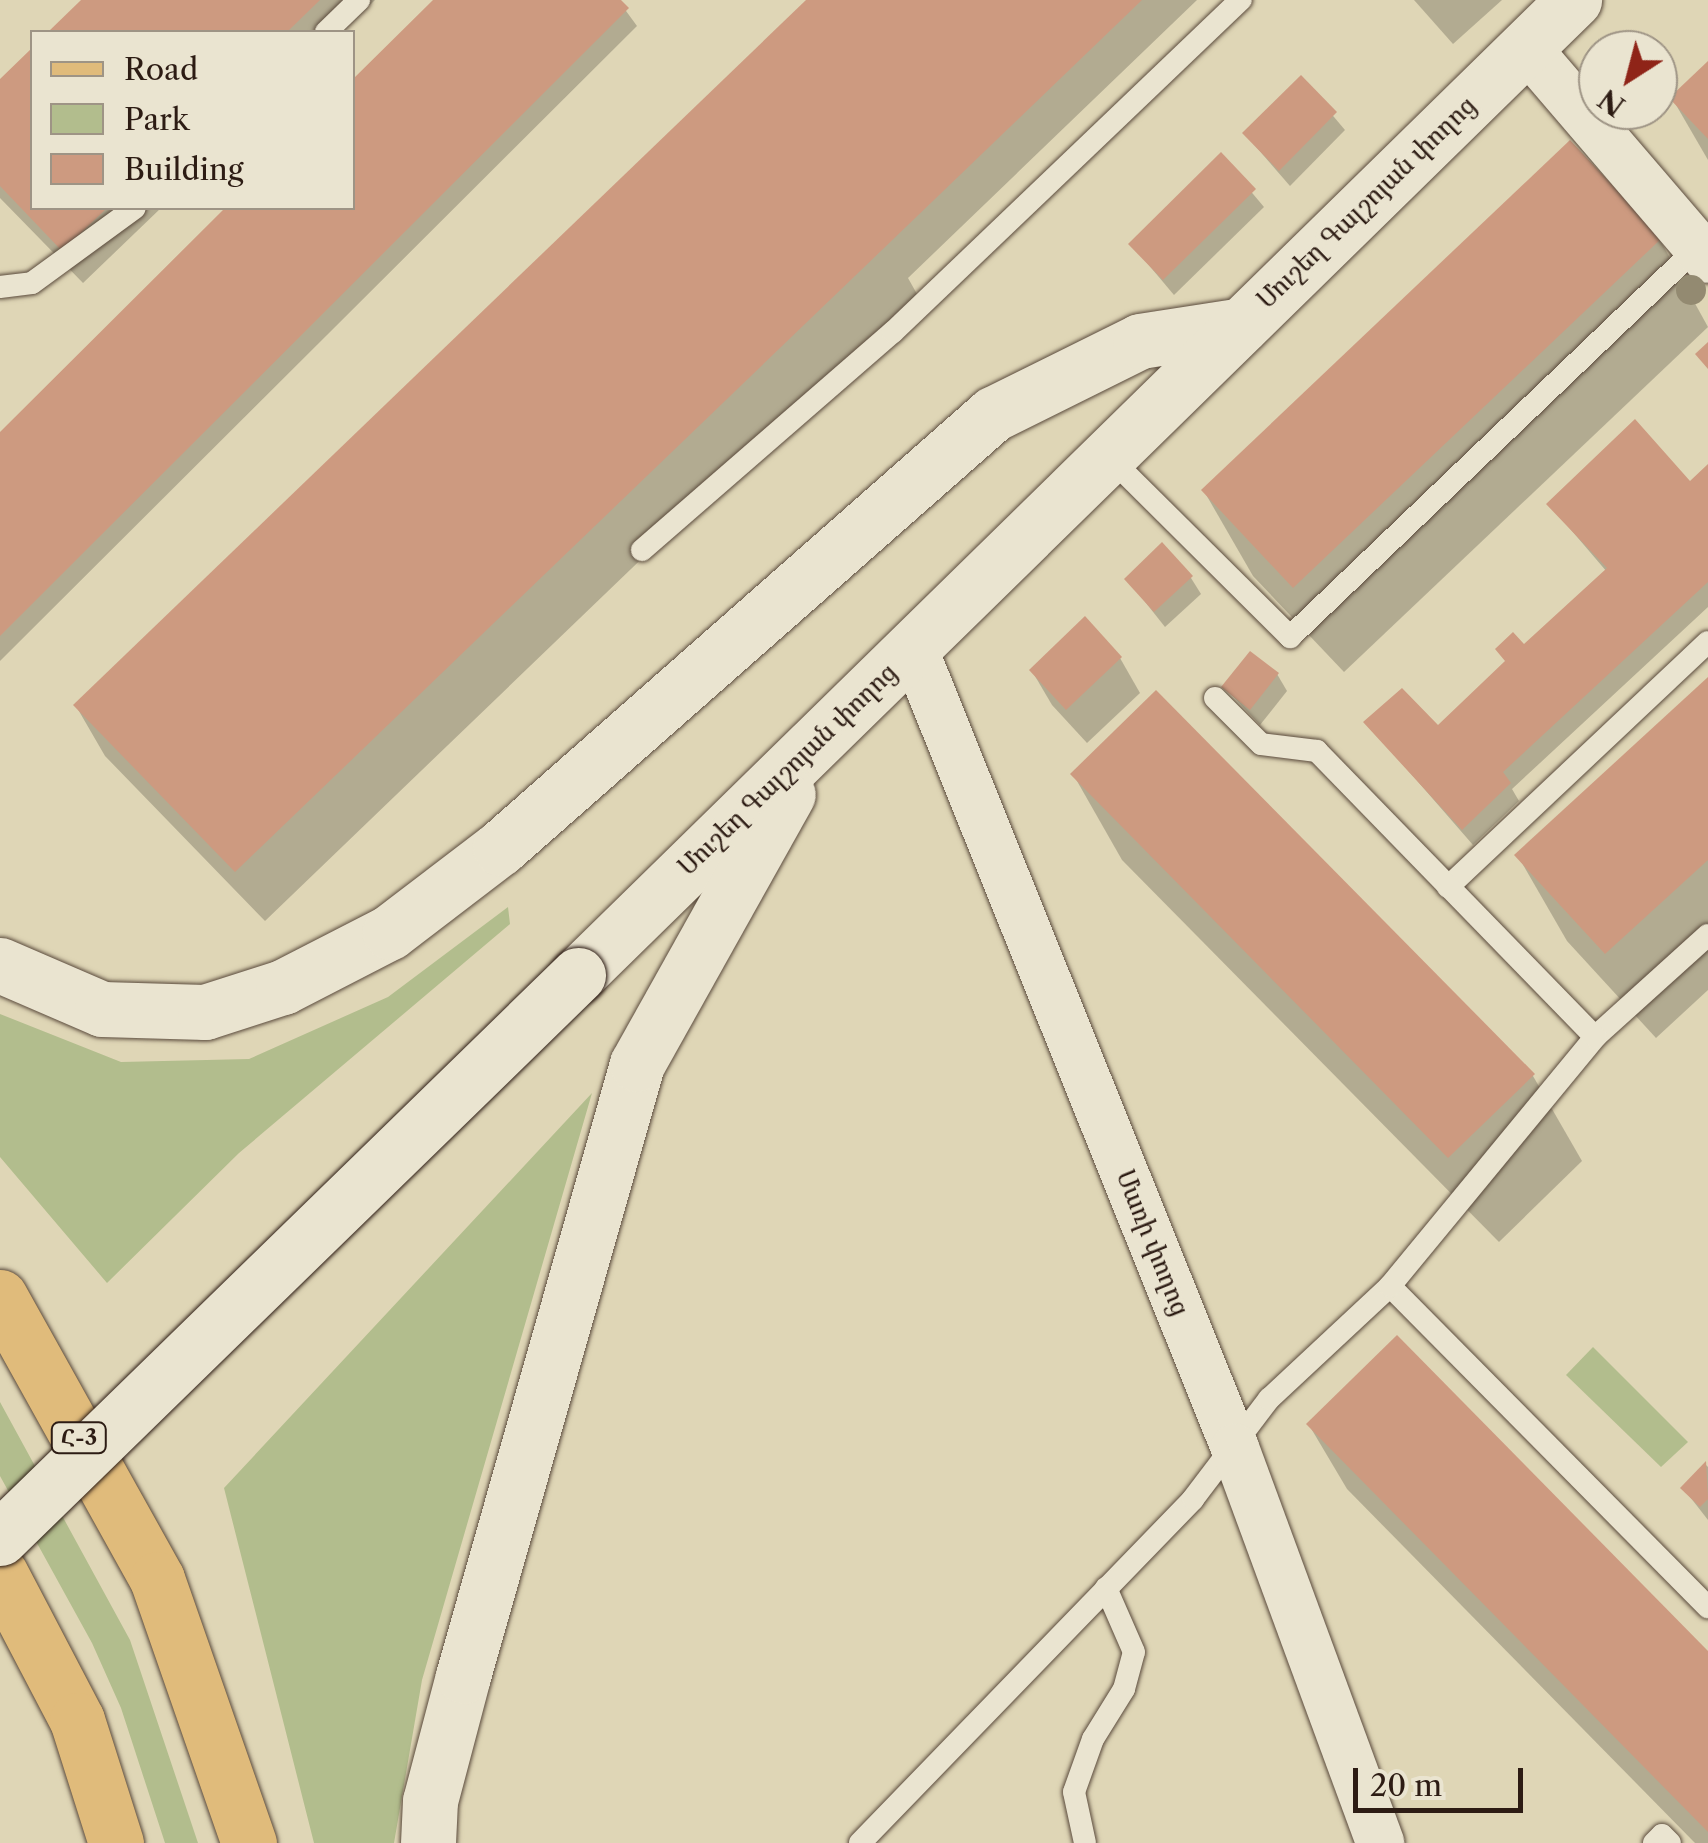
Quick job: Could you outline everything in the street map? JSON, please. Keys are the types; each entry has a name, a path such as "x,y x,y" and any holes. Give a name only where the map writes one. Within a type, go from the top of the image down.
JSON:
{"main road":[{"name":"Մուշեղ Գալշոյան փողոց","path":"0,1538 1574,0"},
{"path":"0,966 102,1009 205,1012 283,987 390,932 500,848 993,414 1140,340 1242,326"},
{"path":"428,1843 430,1801 463,1676 637,1064 818,741"},
{"name":"Հ-3","path":"0,1297 158,1579 249,1843"},
{"path":"0,1573 77,1720 116,1843"}],"street":[{"path":"1526,47 1705,248"},
{"name":"Մառի փողոց","path":"913,647 1235,1448 1380,1843"}],"lane":[{"path":"328,30 359,0"},
{"path":"642,550 893,332 1241,0"},
{"path":"0,287 32,283 132,210"},
{"path":"1108,456 1290,638 1705,248"},
{"path":"1448,887 1708,642"},
{"path":"1215,698 1262,744 1316,752 1596,1037"},
{"path":"860,1843 1235,1448 1269,1399 1390,1286 1596,1037 1708,935"},
{"path":"1390,1286 1708,1607"},
{"path":"1085,1843 1074,1792 1093,1739 1124,1690 1134,1652 1106,1588"},
{"path":"1654,1843 1662,1835 1670,1843"}],"green space":[{"path":"508,907 510,924 239,1153 107,1283 0,1157 0,1014 121,1062 249,1059 388,997"},
{"path":"592,1093 422,1680 394,1843 314,1843 224,1488"},
{"path":"1593,1347 1688,1442 1661,1467 1566,1375"},
{"path":"0,1402 130,1640 198,1843 165,1843 121,1708 92,1643 0,1476"}],"building":[{"path":"81,0 320,0 289,30 50,30"},
{"path":"433,0 621,0 629,8 0,636 0,432 223,210 355,210 355,77"},
{"path":"806,0 1142,0 235,872 73,705"},
{"path":"30,50 30,210 105,210 62,251 0,186 0,79"},
{"path":"1708,61 1708,139 1678,107 1678,89"},
{"path":"1301,75 1337,112 1279,171 1242,133"},
{"path":"1570,140 1662,238 1293,588 1201,490"},
{"path":"1221,152 1256,189 1163,280 1128,244"},
{"path":"1708,342 1708,369 1695,354"},
{"path":"1635,419 1690,481 1708,464 1708,582 1503,772 1511,783 1462,830 1363,722 1402,688 1438,725 1505,661 1495,649 1513,632 1524,644 1607,568 1546,504"},
{"path":"1162,542 1193,576 1154,612 1124,579"},
{"path":"1085,616 1122,657 1066,710 1029,670"},
{"path":"1250,651 1279,673 1250,710 1221,687"},
{"path":"1708,677 1708,860 1605,954 1514,855"},
{"path":"1156,690 1535,1074 1448,1158 1070,774"},
{"path":"1397,1335 1708,1651 1708,1832 1306,1424"},
{"path":"1706,1461 1708,1499 1700,1507 1680,1488"}]}
